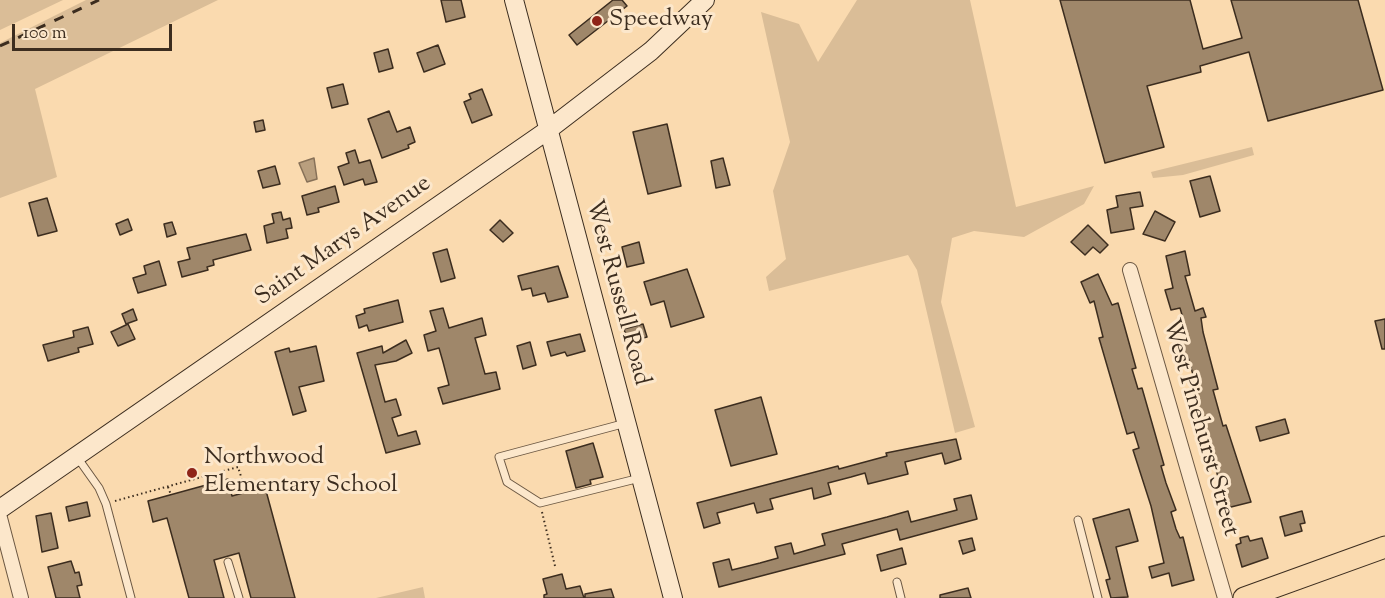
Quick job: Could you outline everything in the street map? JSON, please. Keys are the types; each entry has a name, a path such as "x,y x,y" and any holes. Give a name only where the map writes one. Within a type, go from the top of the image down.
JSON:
{"main road":[{"name":"West Russell Road","path":"514,0 673,598"},
{"name":"Saint Marys Avenue","path":"0,508 548,130 651,51 705,0"},
{"path":"1244,598 1385,547"}],"street":[{"name":"West Pinehurst Street","path":"1130,270 1225,598"},
{"path":"0,518 21,598"}],"lane":[{"path":"626,423 499,457 507,482 540,503 641,478"},
{"path":"77,457 99,488 106,504 131,598"},
{"path":"1078,520 1098,598"},
{"path":"228,562 238,598"},
{"path":"897,582 901,598"}],"path":[{"path":"106,504 238,467 246,492"},
{"path":"168,487 171,495"},
{"path":"540,503 555,566"}],"shaded area":[{"path":"0,0 63,0 0,30"},
{"path":"86,0 218,0 35,89 57,177 0,198 0,43"},
{"path":"857,0 970,0 1016,207 1094,186 1084,204 1024,237 974,231 952,238 941,302 975,427 955,433 917,270 908,255 769,291 766,277 786,259 773,191 790,142 761,12 799,24 818,62"},
{"path":"1252,147 1254,155 1183,175 1153,178 1151,172"},
{"path":"314,158 317,179 307,182 299,163"},
{"path":"423,587 425,598 376,598"}],"building":[{"path":"441,0 461,0 465,17 446,22"},
{"path":"613,0 622,0 627,6 577,45 569,35"},
{"path":"1060,0 1190,0 1203,49 1242,38 1231,0 1358,0 1383,90 1268,121 1249,52 1200,66 1201,72 1147,86 1164,147 1105,163"},
{"path":"438,45 445,64 424,72 417,53"},
{"path":"388,49 393,68 379,72 374,53"},
{"path":"343,84 348,104 332,108 327,88"},
{"path":"482,89 492,115 472,123 464,102 471,99 469,94"},
{"path":"389,111 397,132 410,127 415,142 408,145 409,148 382,158 368,119"},
{"path":"263,120 265,130 256,132 254,122"},
{"path":"667,124 681,186 648,194 633,132"},
{"path":"355,150 359,163 370,160 377,182 365,185 363,179 344,185 338,167 349,163 346,153"},
{"path":"723,158 730,185 716,188 711,161"},
{"path":"275,166 280,184 263,188 258,171"},
{"path":"1210,176 1220,211 1200,217 1190,181"},
{"path":"335,186 339,202 318,208 319,212 307,215 302,196"},
{"path":"1140,192 1143,206 1130,208 1134,229 1111,233 1107,210 1118,207 1116,196"},
{"path":"47,198 57,231 38,236 29,203"},
{"path":"1155,211 1175,222 1165,241 1143,234"},
{"path":"281,212 283,220 290,218 292,228 286,229 288,238 267,243 264,226 274,223 272,214"},
{"path":"128,219 132,230 120,235 116,224"},
{"path":"500,220 513,233 503,242 490,230"},
{"path":"172,222 176,234 167,237 164,224"},
{"path":"1088,225 1108,245 1100,253 1093,247 1085,255 1071,242"},
{"path":"246,234 251,250 213,260 214,265 207,267 208,270 182,277 178,262 190,259 187,248"},
{"path":"639,242 644,263 627,267 622,247"},
{"path":"447,249 455,278 441,282 433,253"},
{"path":"1185,251 1190,275 1185,276 1195,311 1203,308 1206,317 1201,318 1203,332 1218,389 1213,390 1223,426 1226,425 1251,502 1227,508 1191,383 1195,382 1188,357 1184,358 1175,327 1185,325 1180,308 1171,310 1165,290 1173,288 1166,256"},
{"path":"159,261 166,285 138,293 133,278 146,274 144,266"},
{"path":"558,266 568,297 548,302 545,293 533,296 531,288 522,290 518,276"},
{"path":"687,269 704,317 671,327 664,301 651,305 644,282"},
{"path":"1098,274 1112,305 1118,303 1136,368 1132,369 1138,389 1142,388 1164,465 1161,466 1176,510 1171,512 1180,538 1183,537 1194,580 1172,586 1169,573 1152,578 1149,567 1164,563 1151,506 1133,450 1139,448 1134,432 1127,434 1099,338 1103,337 1094,301 1090,303 1081,282"},
{"path":"398,300 403,322 369,331 367,325 359,328 356,316 365,313 364,309"},
{"path":"443,308 449,328 482,318 486,335 475,338 485,374 496,372 500,389 443,404 438,388 449,385 443,362 439,348 428,351 424,335 436,331 430,311"},
{"path":"133,309 137,320 126,324 122,314"},
{"path":"1385,319 1385,349 1382,349 1375,321"},
{"path":"128,324 135,339 118,346 111,332"},
{"path":"643,324 647,337 628,342 624,329"},
{"path":"88,327 93,344 78,348 79,352 48,361 43,345 74,337 73,331"},
{"path":"580,334 585,351 567,356 565,352 551,356 547,342"},
{"path":"406,340 412,353 396,361 375,365 385,402 396,399 401,415 392,418 398,436 416,431 420,444 386,453 357,353 382,346 383,353"},
{"path":"530,342 536,365 523,369 517,346"},
{"path":"316,346 324,381 299,387 306,411 293,415 275,352 289,348 290,352"},
{"path":"761,397 777,454 731,466 715,410"},
{"path":"1285,419 1289,433 1260,441 1256,427"},
{"path":"956,439 961,459 945,464 942,453 905,462 908,474 868,484 865,473 828,483 831,494 814,499 812,488 770,499 773,509 757,513 754,503 717,513 720,523 704,528 697,503 838,466 839,469 887,456 886,453"},
{"path":"593,443 603,477 590,480 591,484 576,488 566,451"},
{"name":"Northwood Elementary School","path":"228,479 232,496 265,487 295,598 251,598 239,553 214,560 224,598 189,598 167,518 153,522 148,501"},
{"path":"971,495 977,519 900,540 897,529 842,544 845,554 719,587 713,563 729,559 732,570 760,563 778,558 775,547 791,543 794,554 825,545 822,534 908,511 911,522 957,510 954,499"},
{"path":"87,502 90,516 69,521 66,507"},
{"path":"1129,509 1138,541 1116,547 1128,597 1111,598 1106,580 1110,579 1093,519"},
{"path":"1302,511 1305,523 1300,524 1302,531 1285,536 1280,517"},
{"path":"51,513 58,548 42,552 36,516"},
{"path":"1248,536 1250,541 1262,538 1268,558 1242,567 1236,545 1241,543 1240,538"},
{"path":"972,538 975,550 963,554 959,541"},
{"path":"902,548 906,564 881,571 877,555"},
{"path":"71,561 75,573 79,572 82,585 77,586 80,598 56,598 48,567"},
{"path":"562,574 566,589 580,586 584,598 544,598 547,594 543,579"},
{"path":"968,588 971,598 940,598 940,595"},
{"path":"611,589 614,598 585,598 585,594"}],"railway":[{"path":"0,46 99,0"}],"place":[{"name":"Speedway","path":"597,21"},
{"name":"Northwood Elementary School","path":"192,473"}]}
